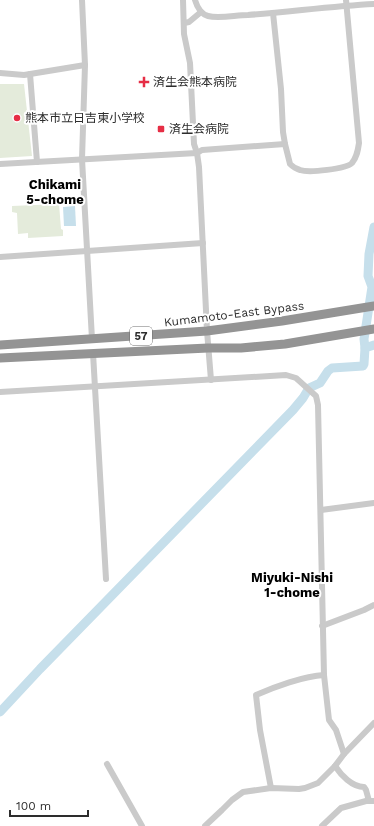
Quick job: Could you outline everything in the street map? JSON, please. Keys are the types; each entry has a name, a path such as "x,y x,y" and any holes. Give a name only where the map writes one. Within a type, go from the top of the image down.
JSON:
{"highway":[{"name":"Kumamoto-East Bypass","path":"0,344 207,331 282,321 374,306"},
{"name":"57","path":"0,358 208,348 241,348 285,344 374,329"}],"street":[{"path":"82,0 85,65 82,159 92,339"},
{"path":"183,0 184,34 190,63 194,144 199,167 207,331 211,380"},
{"path":"195,0 196,5 201,12 206,15 218,17 273,13 346,3 374,4"},
{"path":"273,13 281,89 283,132 290,164 300,170 308,172 340,168 351,164 358,154 359,143 346,3"},
{"path":"184,23 189,22 201,12"},
{"path":"0,73 24,75 85,65"},
{"path":"30,74 37,162"},
{"path":"0,164 197,153 202,150 285,144"},
{"path":"0,257 203,243"},
{"path":"92,353 106,579"},
{"path":"0,392 286,375 296,378 316,396 318,405 324,675 329,720 336,730 344,754"},
{"path":"321,510 374,503"},
{"path":"322,626 374,605"},
{"path":"271,788 260,730 256,695 266,690 295,681 324,675"},
{"path":"204,826 243,792 271,788 299,789 318,783 374,724"},
{"path":"107,764 142,826"},
{"path":"322,826 341,808 371,801 364,787 358,787 340,773 335,766"}],"green space":[{"name":"熊本市立日吉東小学校","path":"0,84 24,84 32,156 0,158"},
{"path":"59,204 63,236 28,238 28,233 18,234 17,213 12,212 12,206"}],"water":[{"path":"75,206 76,226 64,226 63,207"}],"waterway":[{"path":"365,348 364,339 372,287 368,276 369,254 374,227"},
{"path":"0,712 40,669 293,410 309,388 320,383 328,371 332,368 363,366 365,348 374,345"}],"place":[{"name":"済生会熊本病院","path":"144,82"},
{"name":"熊本市立日吉東小学校","path":"17,118"},
{"name":"済生会病院","path":"161,129"}],"district":[{"name":"Chikami 5-chome","path":"55,192"},
{"name":"Miyuki-Nishi 1-chome","path":"292,584"}]}
